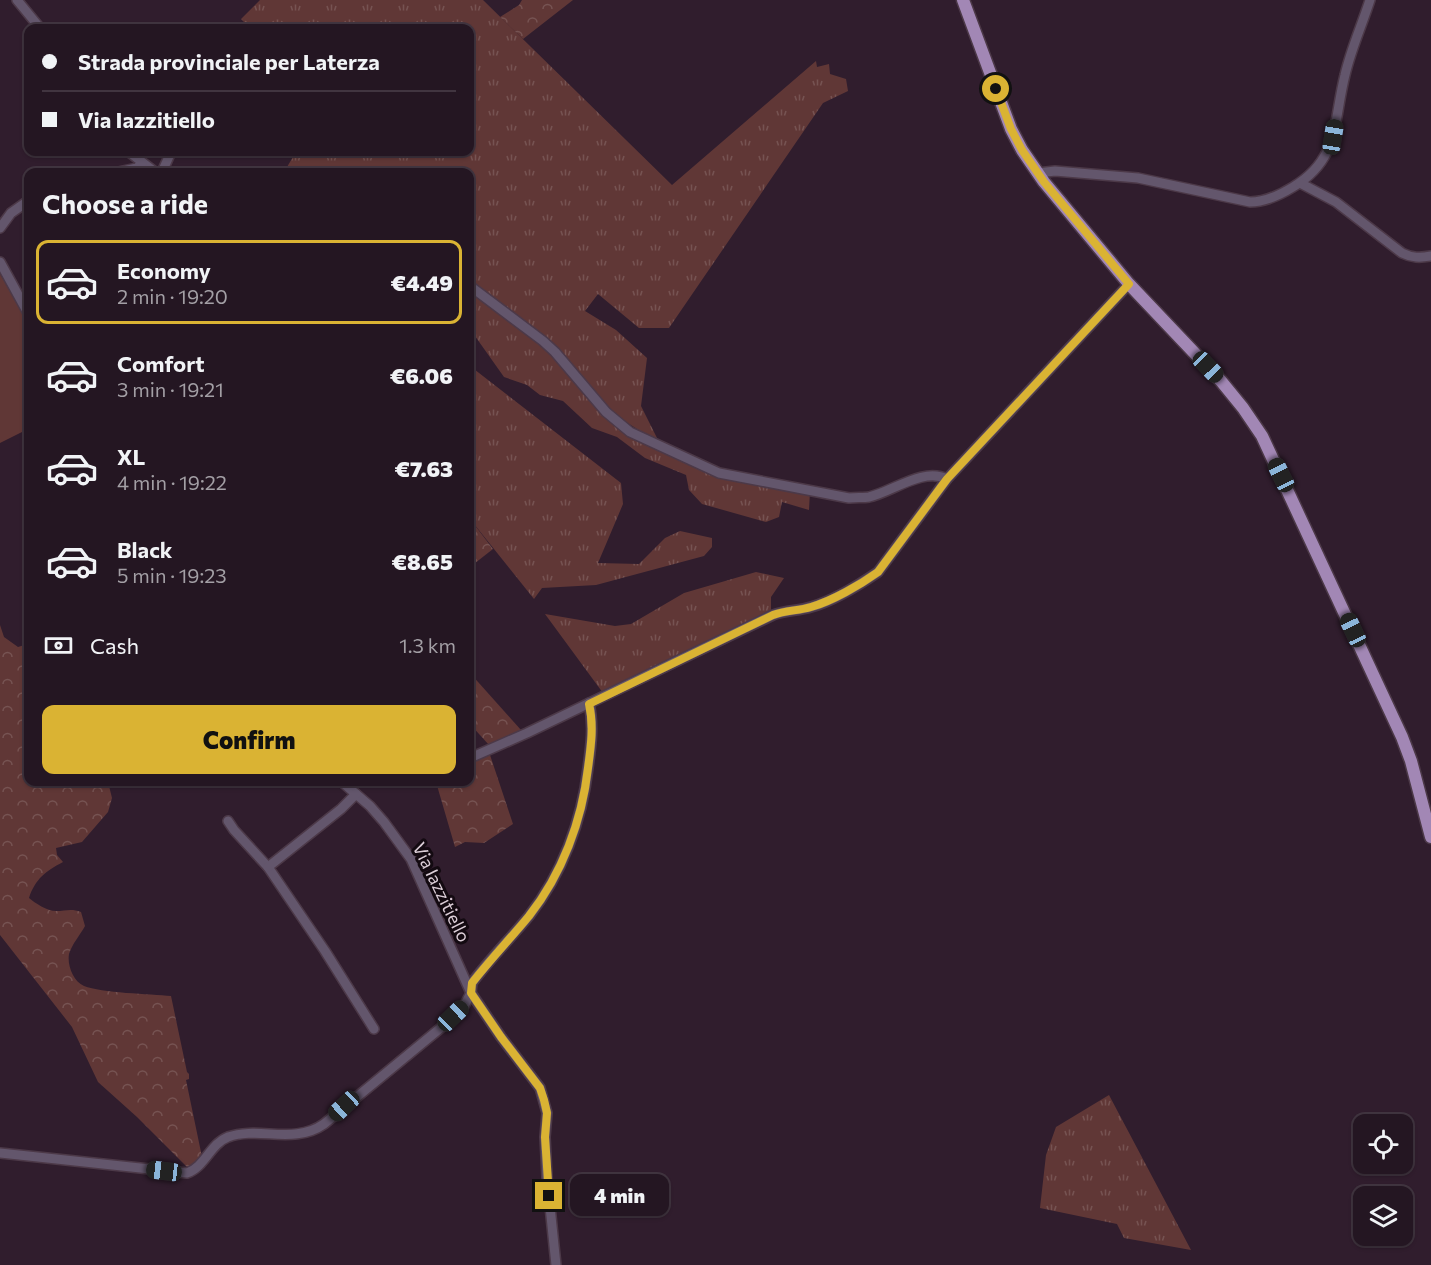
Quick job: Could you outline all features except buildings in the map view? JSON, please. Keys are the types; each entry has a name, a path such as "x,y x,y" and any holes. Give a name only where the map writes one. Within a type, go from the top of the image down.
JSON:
{"main road":[{"path":"963,0 1011,129 1022,150 1038,173 1129,284 1221,381 1262,436 1402,737 1411,761 1431,837"}],"street":[{"path":"17,0 37,24"},
{"path":"1038,173 1069,172 1145,179 1250,202 1272,198 1300,183 1315,171 1331,147 1346,72 1370,0"},
{"path":"134,156 149,168"},
{"path":"137,168 142,163"},
{"path":"1300,183 1336,202 1402,253 1419,258 1431,255"},
{"path":"0,228 11,213 24,204"},
{"path":"0,215 11,213"},
{"path":"0,262 24,306"},
{"path":"474,756 589,704 773,615 785,610 814,607 867,580 878,572 947,479 1129,284"},
{"path":"474,289 543,341 606,412 630,432 719,473 849,498 870,497 920,478 941,476 947,479"},
{"path":"0,1153 187,1173 197,1169 212,1150 228,1137 307,1133 324,1124 464,1006 471,993 472,983 530,915 559,869 581,808 591,742 592,719 589,704"},
{"name":"Via Iazzitiello","path":"347,786 384,822 411,859 471,993 540,1088 547,1113 545,1137 547,1177 556,1265"},
{"path":"268,867 341,809 356,794"},
{"path":"228,821 268,867 374,1029"}],"green space":[{"path":"260,0 483,0 672,185 816,61 817,67 829,64 830,74 846,79 848,91 823,103 669,328 639,328 598,294 585,311 616,330 647,358 641,406 660,444 617,416 551,343 474,289 474,168 286,168 294,156 474,156 474,24 246,24 241,19"},
{"path":"522,0 573,0 523,39 500,17 519,5"},
{"path":"0,274 24,313 24,435 22,432 0,443"},
{"path":"474,292 542,342 631,434 722,476 810,491 809,510 782,502 779,517 766,522 702,504 689,490 686,475 645,458 617,437 592,428 563,401 540,395 527,385 504,377 474,335"},
{"path":"474,369 621,483 623,504 598,563 639,564 665,538 680,531 712,538 712,547 704,556 596,585 542,588 534,599 474,524"},
{"path":"474,524 493,549 474,564"},
{"path":"756,572 784,578 771,597 771,610 603,693 545,614 615,626 631,624 684,593"},
{"path":"0,625 4,637 18,647 24,645 24,786 109,786 112,798 108,812 82,842 56,848 57,855 63,862 42,876 34,886 29,898 49,910 81,912 85,926 69,954 70,968 80,984 102,990 171,996 189,1074 189,1079 186,1080 202,1157 190,1170 98,1082 72,1027 0,935"},
{"path":"474,677 521,730 489,745 474,728"},
{"path":"489,752 513,824 484,843 465,842 455,847 437,786 474,786 474,759"},
{"path":"1109,1095 1191,1250 1124,1238 1117,1224 1040,1208 1046,1155 1056,1127"}],"route":[{"path":"549,1196 545,1137 547,1113 540,1088 471,993 472,983 530,915 559,869 585,792 591,742 592,719 589,704 773,615 785,610 814,607 878,572 947,479 1129,284 1044,182 1022,150 1016,141 996,89"}]}
